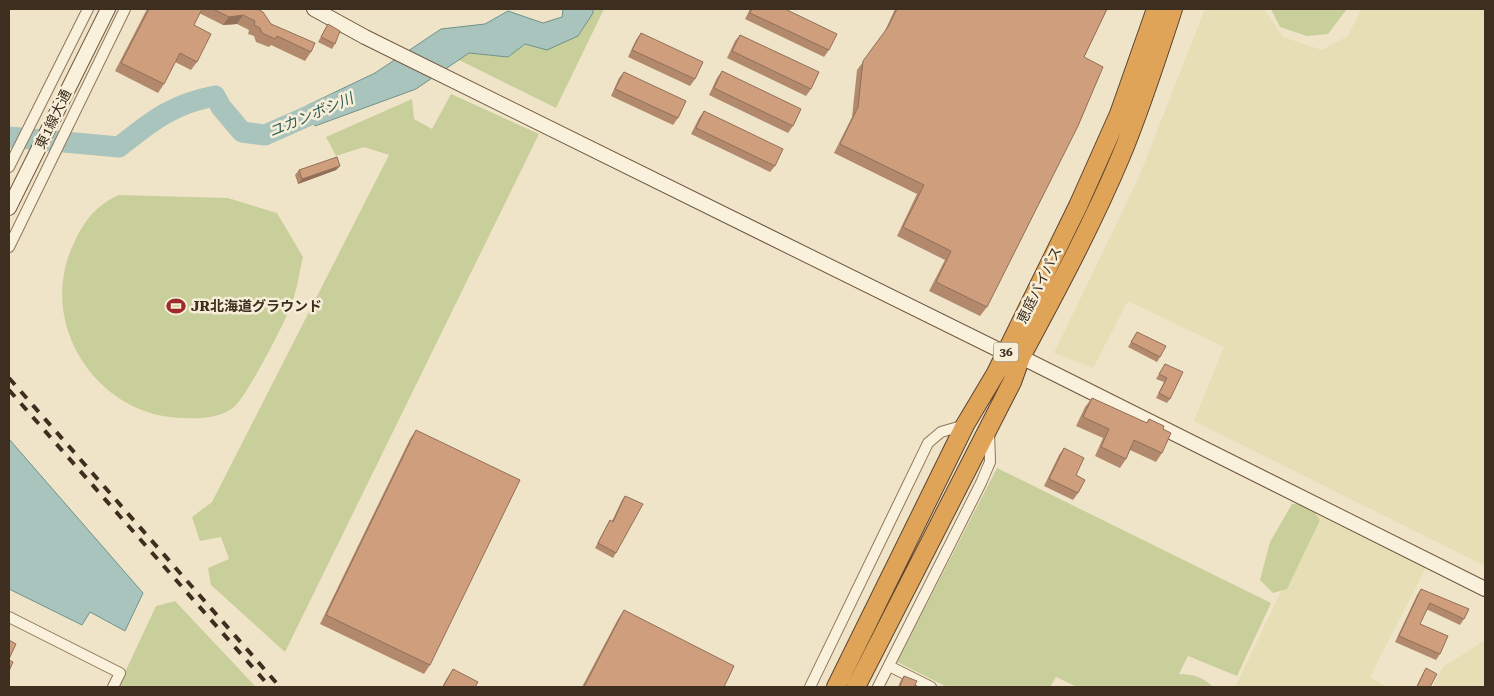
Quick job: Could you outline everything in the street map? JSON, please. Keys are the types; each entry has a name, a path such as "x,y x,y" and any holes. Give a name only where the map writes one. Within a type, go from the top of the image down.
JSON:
{"highway":[{"name":"恵庭バイパス","path":"856,687 1012,382 1013,355 1107,143 1156,9"},
{"name":"恵庭バイパス","path":"836,687 965,425 1013,355 1095,212 1120,158 1147,90 1173,9"}],"street":[{"path":"11,163 88,9"},
{"name":"東1線大通","path":"9,208 108,9"},
{"path":"9,247 125,9"},
{"path":"314,9 728,218 1013,355 1485,589"},
{"path":"810,687 928,443 942,432 965,425"},
{"path":"878,687 990,462 989,425"},
{"path":"9,617 120,673 113,687"},
{"path":"889,666 931,687"}],"shaded area":[{"path":"1205,9 1264,9 1283,37 1322,50 1348,36 1361,9 1485,9 1485,566 1194,421 1224,347 1128,301 1093,368 1054,353 1139,177"},
{"path":"1320,510 1427,565 1370,677 1387,687 1235,687"},
{"path":"1485,640 1485,687 1432,687 1443,667"}],"green space":[{"path":"593,9 604,9 556,108 459,60 469,53 508,57 525,44 593,13"},
{"path":"1271,9 1347,9 1328,34 1307,36 1280,27"},
{"path":"451,94 539,134 285,652 211,585 208,568 229,559 221,537 200,541 192,517 212,502 389,155 364,147 336,156 326,137 412,99 414,119 432,129"},
{"name":"JR北海道グラウンド","path":"119,195 228,198 277,213 303,257 292,302 273,344 256,376 240,400 234,407 223,414 204,418 184,418 153,414 125,402 101,383 82,360 69,333 62,304 64,273 74,243 82,228 97,209"},
{"path":"997,468 1271,603 1237,676 1188,656 1179,674 1198,677 1213,687 1077,687 1056,677 1050,687 947,687 897,662"},
{"path":"1292,504 1309,504 1320,520 1287,589 1273,593 1260,580 1270,542"},
{"path":"175,601 256,687 118,687 156,606"}],"water":[{"path":"563,9 593,9 593,13 578,36 547,50 525,44 508,57 469,53 416,89 315,126 306,106 375,73 441,29 485,24 508,11 543,23 562,17"},
{"path":"9,439 143,593 125,631 90,612 82,625 9,589"}],"building":[{"path":"149,9 202,9 194,25 211,34 197,62 180,53 164,84 121,63"},
{"path":"213,9 257,9 263,12 271,24 315,43 311,52 277,36 275,39 262,33 260,28 254,25 255,21 243,15 229,17"},
{"path":"752,9 785,9 837,34 829,50 750,13"},
{"path":"897,9 1107,9 1084,57 1103,67 1078,126 987,307 936,282 951,251 903,227 924,185 840,144 858,107 863,61 888,27"},
{"path":"328,24 340,31 335,44 321,37"},
{"path":"641,33 703,62 695,79 632,50"},
{"path":"740,35 819,72 811,89 732,51"},
{"path":"722,71 801,109 793,126 714,88"},
{"path":"624,72 686,101 678,118 615,89"},
{"path":"704,111 783,149 775,166 696,128"},
{"path":"337,157 340,166 302,179 299,170"},
{"path":"1137,332 1166,346 1160,357 1131,342"},
{"path":"1165,364 1183,372 1170,399 1159,393 1167,378 1159,374"},
{"path":"1092,398 1147,423 1149,419 1164,426 1163,429 1171,433 1162,453 1134,440 1126,459 1101,447 1109,429 1083,417"},
{"path":"416,430 520,480 430,665 326,615"},
{"path":"1064,448 1084,458 1076,475 1085,480 1078,493 1049,479"},
{"path":"625,496 643,504 616,553 598,543 610,520 613,522"},
{"path":"1421,589 1469,609 1464,619 1430,603 1420,624 1448,636 1440,654 1399,636"},
{"path":"624,610 734,666 724,687 584,687"},
{"path":"9,640 16,644 9,659"},
{"path":"9,660 13,662 9,671"},
{"path":"1426,668 1437,674 1430,687 1417,687"},
{"path":"453,669 478,682 475,687 443,687"},
{"path":"904,676 917,681 914,687 900,686"}],"waterway":[{"name":"ユカンボシ川","path":"9,137 119,147 174,109 200,99 215,96 221,107 242,132 265,135 335,104"}],"railway":[{"path":"9,378 280,687"},
{"path":"9,390 270,687"}],"place":[{"name":"JR北海道グラウンド","path":"176,306"}]}
